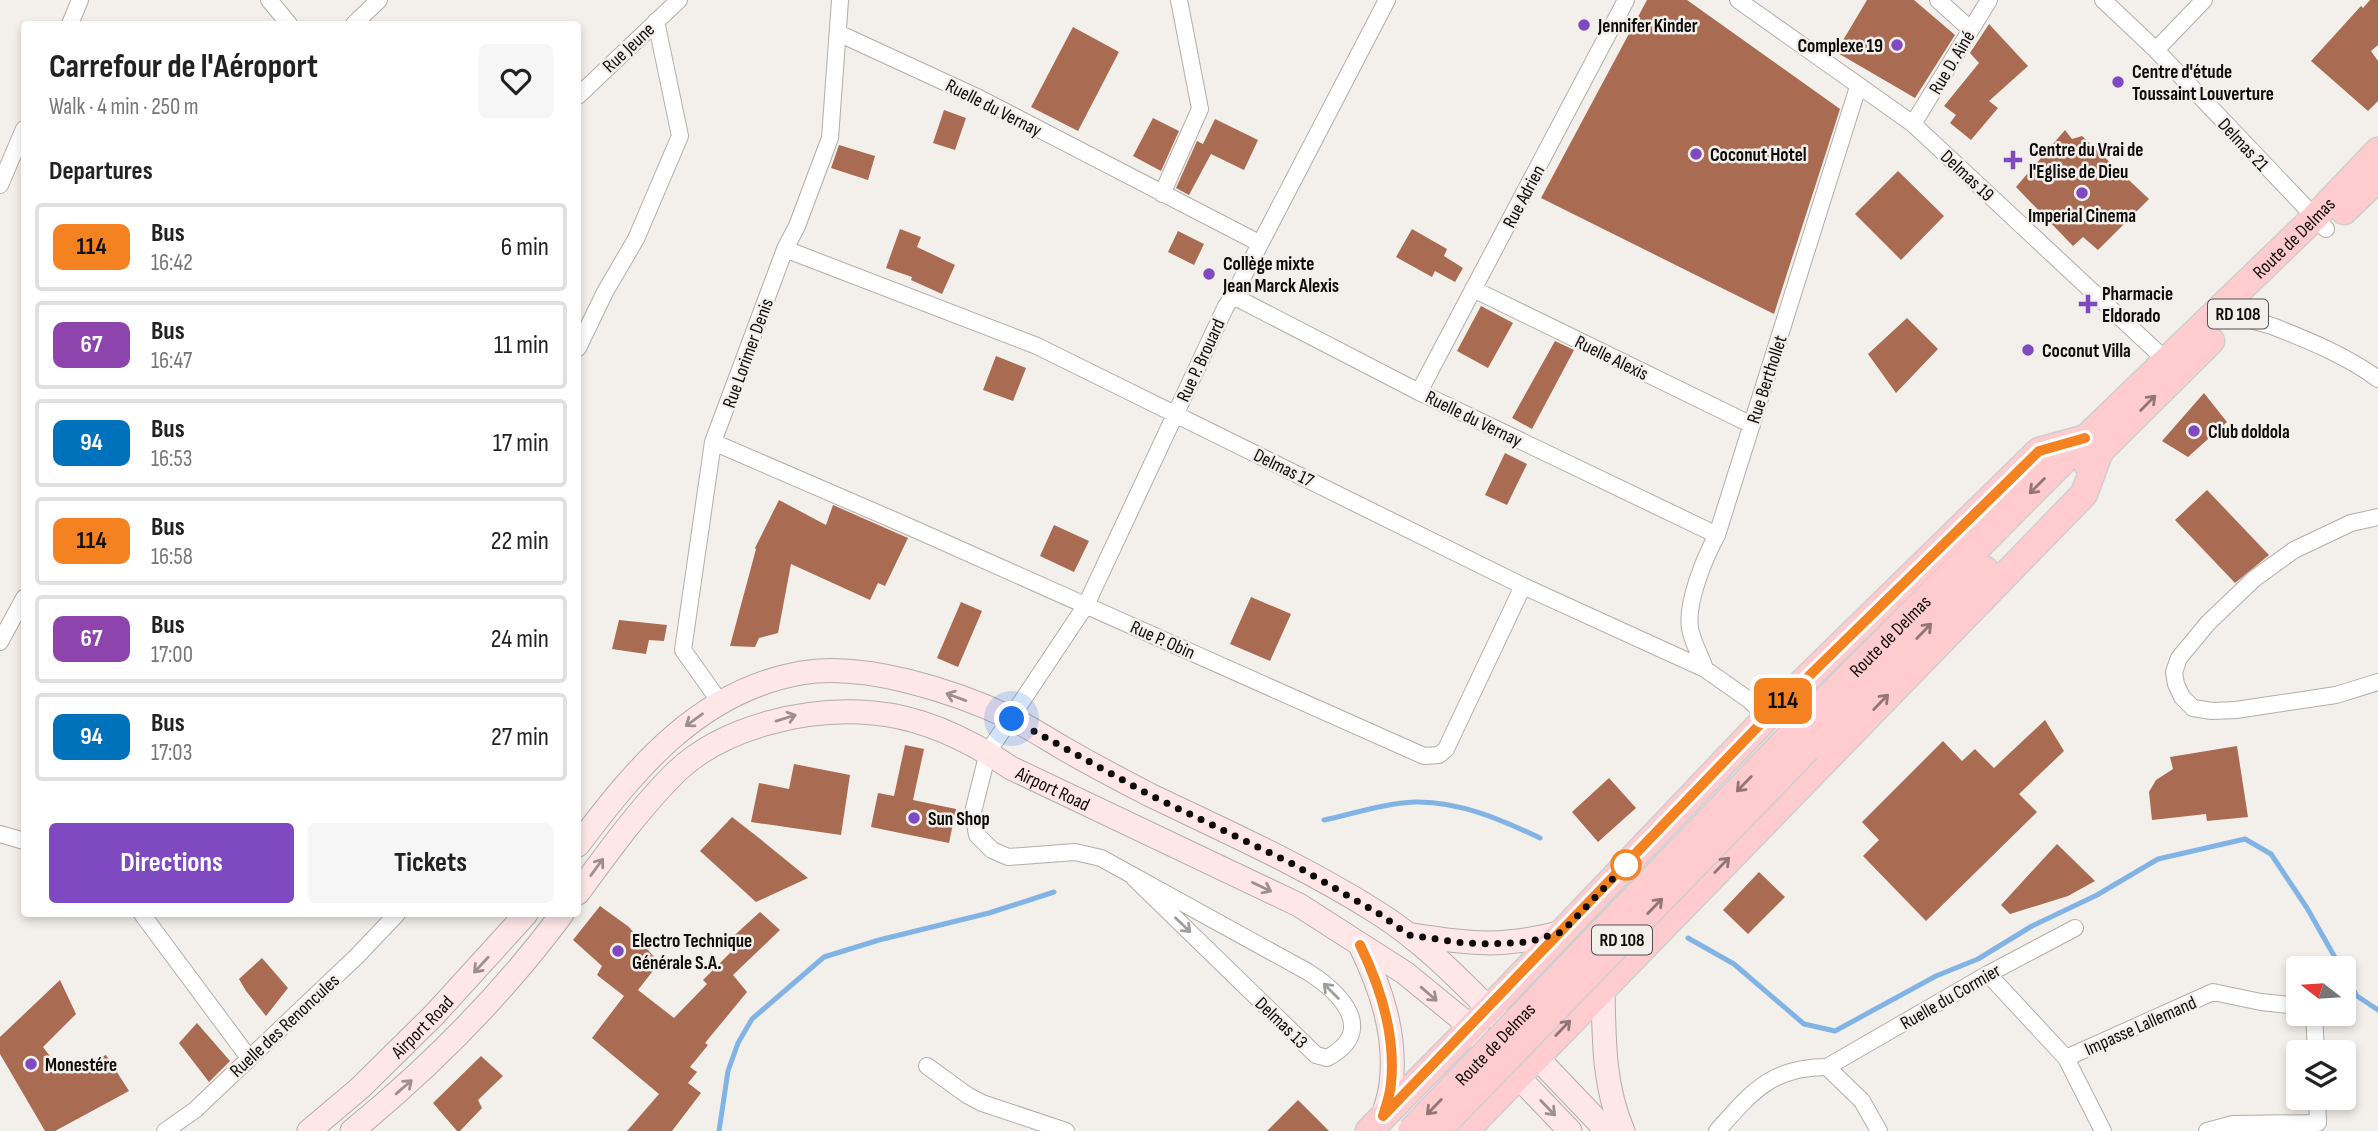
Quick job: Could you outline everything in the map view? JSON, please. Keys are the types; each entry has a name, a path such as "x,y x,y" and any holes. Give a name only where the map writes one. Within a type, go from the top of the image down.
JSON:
{"main road":[{"name":"Route de Delmas","path":"2320,223 2378,151"},
{"name":"Route de Delmas","path":"1411,1131 2172,366 2320,223 2378,178"},
{"path":"1376,1124 1469,1027 1481,1002 1562,932 1767,717 2039,451 2093,445 2084,494 1536,1056 1522,1081 1465,1131"},
{"name":"Airport Road","path":"581,841 636,771 692,721 720,702 766,682 803,673 855,672 914,681 1012,719 1148,794 1289,862 1378,913 1434,955 1607,1131"},
{"name":"Airport Road","path":"581,888 616,841 676,772 705,751 742,732 799,715 873,713 933,727 988,752 1011,768 1299,905 1405,973 1469,1027 1570,1131"},
{"name":"Route de Delmas","path":"1437,1131 1799,742"},
{"name":"Airport Road","path":"309,1131 360,1088 435,1014 523,917"},
{"name":"Airport Road","path":"352,1131 410,1083 464,1028 538,946 560,917"},
{"path":"1409,935 1490,944 1528,942 1562,932"},
{"path":"1360,945 1376,978 1391,1047 1391,1085 1376,1124"},
{"path":"1603,988 1605,1059 1609,1087 1623,1131"}],"street":[{"path":"71,21 80,0"},
{"path":"269,0 286,21"},
{"path":"357,21 379,0"},
{"name":"Rue Jeune","path":"581,93 679,0"},
{"name":"Rue Lorimer Denis","path":"720,702 683,650 713,442 785,249 797,226 830,138 841,0"},
{"path":"1162,194 1200,110 1179,0"},
{"name":"Rue P. Brouard","path":"988,752 1086,605 1226,306 1387,0"},
{"name":"Rue Adrien","path":"1419,392 1626,0"},
{"name":"Delmas 19","path":"1738,0 1913,124 2172,366"},
{"path":"1938,0 1970,29"},
{"name":"Rue D. Ainé","path":"1913,124 1989,0"},
{"name":"Delmas 21","path":"2103,0 2156,50 2320,223"},
{"path":"2156,50 2204,0"},
{"path":"581,342 605,292 636,239 680,136 656,21"},
{"name":"Ruelle du Vernay","path":"838,33 979,98 1259,243"},
{"name":"Rue Berthollet","path":"1705,669 1690,627 1694,593 1705,557 1717,535 1858,87"},
{"path":"0,185 21,136"},
{"name":"Delmas 17","path":"785,249 1037,345 1523,586 1705,669 1749,700 1767,717"},
{"name":"Ruelle Alexis","path":"1473,289 1752,425"},
{"name":"Ruelle du Vernay","path":"1233,296 1419,392 1717,535"},
{"path":"2229,312 2289,333 2336,354 2378,379"},
{"name":"Rue P. Obin","path":"713,442 1424,756 1439,755 1446,749 1523,586"},
{"path":"2378,517 2351,523 2294,550 2254,579 2208,623 2179,658 2174,672 2182,697 2193,708 2212,711 2336,695 2378,682"},
{"path":"0,642 21,604"},
{"name":"Delmas 13","path":"988,752 973,813 977,835 992,850 1008,857 1075,852 1101,858 1321,980 1347,1006 1352,1016 1353,1028 1343,1049 1327,1058 1316,1055 1134,877"},
{"path":"0,834 21,840"},
{"path":"144,917 248,1058"},
{"name":"Ruelle des Renoncules","path":"165,1131 195,1110 358,956 394,917"},
{"name":"Ruelle du Cormier","path":"1827,1067 1988,974 2075,928"},
{"path":"1988,974 2066,1058 2103,1131"},
{"name":"Impasse Lallemand","path":"2066,1058 2213,992 2286,1005"},
{"path":"927,1066 982,1103 1059,1130"},
{"path":"1717,1131 1741,1104 1765,1083 1789,1070 1805,1067 1827,1067 1862,1101 1879,1131"},
{"path":"2207,1131 2233,1124 2318,1123 2318,1110"}],"building":[{"name":"Coconut Hotel","path":"1647,0 1687,0 1840,109 1774,314 1541,198"},
{"name":"Complexe 19","path":"1867,0 1914,0 1955,35 1915,98 1836,52"},
{"path":"2370,0 2378,0 2378,45 2371,51 2378,61 2378,101 2368,111 2311,61 2361,6 2363,8"},
{"path":"1989,24 2028,66 1989,101 1998,108 1971,140 1950,123 1956,115 1944,106 1979,63 1970,53"},
{"path":"1073,27 1119,52 1078,131 1031,107"},
{"path":"944,110 966,118 955,150 933,143"},
{"path":"1153,118 1179,131 1161,171 1133,156"},
{"path":"1215,119 1258,140 1244,170 1211,154 1189,195 1176,188 1197,141 1203,144"},
{"name":"Imperial Cinema","path":"2065,130 2072,139 2082,136 2149,199 2098,250 2083,237 2073,246 2016,187"},
{"path":"839,145 875,156 868,180 831,168"},
{"path":"1898,171 1944,216 1901,260 1855,214"},
{"path":"900,229 921,237 917,247 955,265 942,294 911,280 912,277 886,268"},
{"path":"1412,229 1447,249 1444,256 1463,268 1455,282 1435,271 1432,277 1396,257"},
{"path":"1178,231 1204,244 1194,265 1168,252"},
{"path":"1481,306 1513,323 1488,368 1457,351"},
{"path":"1907,318 1938,349 1896,393 1868,354"},
{"path":"1555,341 1574,350 1532,429 1512,418"},
{"path":"996,356 1026,368 1013,401 983,390"},
{"name":"Club doldola","path":"2204,393 2227,422 2188,457 2162,441"},
{"path":"1505,453 1527,464 1507,505 1485,495"},
{"path":"2207,490 2269,555 2235,583 2175,520"},
{"path":"779,500 826,525 833,505 908,538 885,586 878,583 870,600 791,564 778,633 759,638 755,647 730,646 755,548"},
{"path":"1054,525 1089,541 1074,572 1040,556"},
{"path":"1251,597 1291,614 1270,661 1230,644"},
{"path":"961,602 982,611 958,667 937,658"},
{"path":"619,620 667,625 664,641 649,640 646,654 612,649"},
{"path":"2045,720 2064,751 2019,794 2037,812 1926,921 1863,856 1879,840 1862,822 1943,741 1962,761 1975,749 1994,768"},
{"name":"Sun Shop","path":"905,745 924,749 913,800 956,809 949,843 871,827 878,793 894,796"},
{"path":"2237,746 2248,817 2207,821 2206,814 2152,820 2149,792 2156,780 2173,769 2170,757"},
{"path":"794,764 850,775 841,835 751,822 759,783 789,789"},
{"path":"1609,778 1636,808 1598,842 1572,812"},
{"path":"732,817 808,878 756,902 700,851"},
{"path":"2057,844 2095,881 2068,896 2010,914 2001,905"},
{"path":"1759,872 1785,897 1748,934 1723,910"},
{"path":"600,906 629,927 659,963 638,990 674,1018 707,984 703,980 733,950 727,942 760,912 780,930 733,975 747,992 705,1043 708,1045 690,1067 697,1072 688,1083 701,1093 672,1131 627,1131 659,1094 592,1038 624,996 597,975 602,966 573,940"},
{"path":"262,958 288,988 266,1016 239,979"},
{"name":"Monestére","path":"60,980 76,1014 43,1047 63,1073 106,1055 129,1091 55,1131 45,1131 0,1054 0,1037"},
{"path":"197,1023 230,1061 209,1082 179,1043"},
{"path":"481,1056 503,1076 478,1100 482,1108 457,1131 433,1103"},
{"path":"1298,1100 1329,1131 1267,1131"}],"waterway":[{"path":"1324,820 1392,804 1431,803 1480,813 1540,838"},
{"path":"1688,938 1734,964 1804,1024 1835,1031 1936,976 1978,959 2032,926 2097,895 2158,859 2245,839 2271,854 2307,908 2334,956"},
{"path":"719,1131 728,1071 738,1043 752,1019 824,957 879,940 989,913 1054,892"},
{"path":"2356,994 2378,1010"}],"bus line":[{"name":"114","path":"1360,945 1376,978 1391,1047 1391,1085 1383,1116 1489,1009 1767,717 2039,451 2085,438"}],"place":[{"name":"Jennifer Kinder","path":"1584,25"},
{"name":"Complexe 19","path":"1897,45"},
{"name":"Centre d'étude Toussaint Louverture","path":"2118,82"},
{"name":"Coconut Hotel","path":"1696,154"},
{"name":"Centre du Vrai de l'Eglise de Dieu","path":"2013,160"},
{"name":"Imperial Cinema","path":"2082,193"},
{"name":"Collège mixte Jean Marck Alexis","path":"1209,274"},
{"name":"Pharmacie Eldorado","path":"2088,304"},
{"name":"Coconut Villa","path":"2028,350"},
{"name":"Club doldola","path":"2194,431"},
{"name":"Sun Shop","path":"914,818"},
{"name":"Electro Technique Générale S.A.","path":"618,951"},
{"name":"Monestére","path":"31,1064"}],"route":[{"path":"1012,719 1148,794 1289,862 1378,913 1409,935 1490,944 1528,942 1562,932 1626,865"}]}
